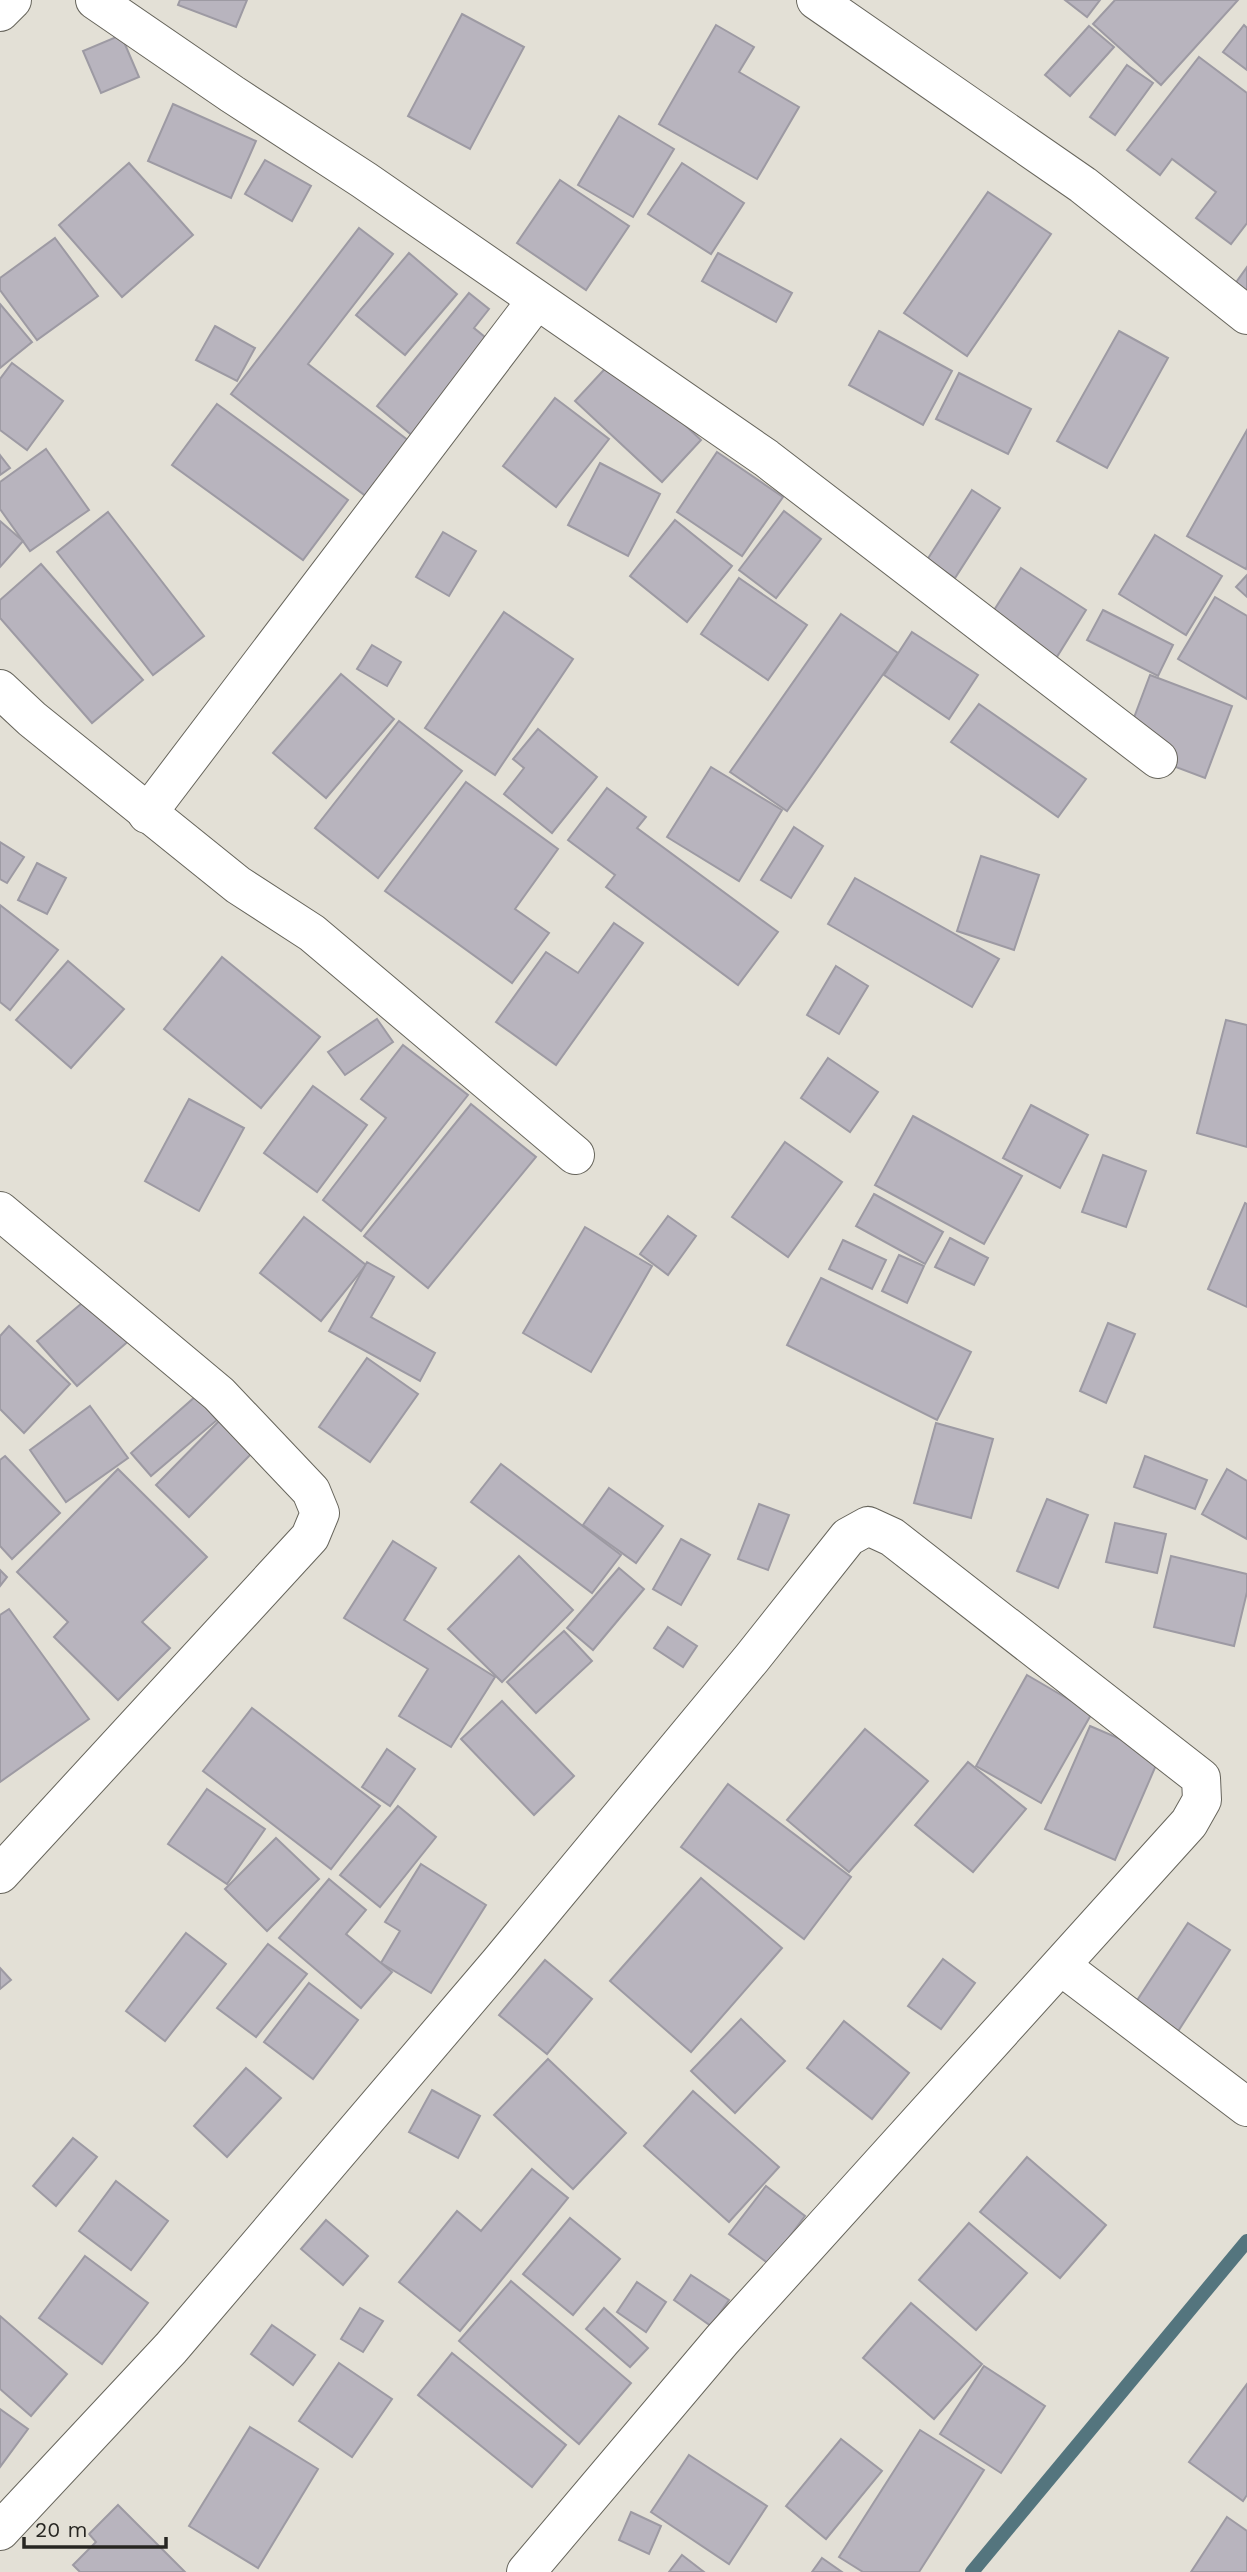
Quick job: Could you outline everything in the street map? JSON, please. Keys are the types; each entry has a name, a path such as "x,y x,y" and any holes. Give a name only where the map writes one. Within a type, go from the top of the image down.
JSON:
{"street":[{"path":"0,12 12,0"},
{"path":"95,0 364,180 766,458 1158,759"},
{"path":"816,0 1083,185 1247,315"},
{"path":"147,814 537,301"},
{"path":"0,689 32,719 147,814 238,885 312,933 575,1155"},
{"path":"0,1211 219,1394 311,1491 320,1513 310,1537 0,1874"},
{"path":"0,2531 171,2347 500,1962 752,1658 848,1537 867,1526 892,1537 1202,1778 1202,1800 1189,1823 722,2340 526,2572"},
{"path":"1061,1966 1247,2107"}],"building":[{"path":"180,0 247,0 236,27 178,5"},
{"path":"1065,0 1100,0 1087,17"},
{"path":"1115,0 1238,0 1161,85 1093,24"},
{"path":"462,14 524,47 470,149 408,116"},
{"path":"716,25 754,47 739,72 799,107 757,179 659,124"},
{"path":"1244,25 1247,28 1247,70 1223,52"},
{"path":"1089,26 1114,47 1070,96 1045,75"},
{"path":"121,35 139,77 101,93 83,51"},
{"path":"1199,57 1247,93 1247,223 1231,244 1196,218 1216,192 1172,159 1160,175 1127,150"},
{"path":"1127,65 1153,83 1115,135 1090,117"},
{"path":"173,104 256,141 231,198 148,161"},
{"path":"619,116 674,149 633,217 578,185"},
{"path":"265,160 311,186 292,221 245,194"},
{"path":"129,163 193,235 122,297 59,225"},
{"path":"682,163 744,203 711,254 648,214"},
{"path":"560,180 629,226 586,290 517,243"},
{"path":"988,192 1051,234 967,356 904,313"},
{"path":"359,228 393,254 308,364 409,441 367,497 231,394"},
{"path":"55,238 98,296 37,340 0,290 0,278"},
{"path":"409,253 457,294 405,355 356,315"},
{"path":"718,253 792,293 776,322 702,281"},
{"path":"1247,267 1247,298 1232,288"},
{"path":"469,293 489,309 474,328 491,342 414,437 377,406"},
{"path":"0,304 32,342 0,368"},
{"path":"215,326 255,348 237,381 196,360"},
{"path":"879,331 952,371 923,425 849,385"},
{"path":"1119,331 1168,358 1107,468 1057,441"},
{"path":"614,359 701,440 662,482 575,401"},
{"path":"12,363 63,401 27,450 0,430 0,379"},
{"path":"959,373 1031,409 1008,454 936,419"},
{"path":"555,398 609,439 556,507 503,466"},
{"path":"217,404 348,500 303,560 172,465"},
{"path":"1247,430 1247,566 1246,569 1187,536"},
{"path":"46,449 89,510 30,551 0,509 0,482"},
{"path":"717,452 783,497 742,556 677,512"},
{"path":"0,455 10,468 0,475"},
{"path":"600,463 660,494 628,556 568,525"},
{"path":"972,490 1000,508 955,578 927,560"},
{"path":"784,511 821,539 776,598 739,570"},
{"path":"108,512 204,636 153,675 57,552"},
{"path":"675,520 732,566 687,622 630,576"},
{"path":"0,521 23,541 0,567"},
{"path":"443,532 476,551 449,596 416,577"},
{"path":"1155,535 1222,576 1186,635 1119,594"},
{"path":"41,564 143,680 92,723 0,618 0,600"},
{"path":"1021,568 1086,610 1055,660 989,618"},
{"path":"1247,575 1247,597 1236,587"},
{"path":"739,578 807,625 768,680 701,634"},
{"path":"1215,597 1247,616 1247,699 1178,659"},
{"path":"1103,610 1173,645 1158,676 1087,640"},
{"path":"504,612 573,659 495,775 425,728"},
{"path":"841,614 898,653 787,811 730,772"},
{"path":"912,632 978,675 949,719 884,675"},
{"path":"372,645 401,662 387,686 357,669"},
{"path":"341,674 394,719 326,798 273,753"},
{"path":"1150,675 1232,706 1205,778 1123,747"},
{"path":"979,704 1086,779 1058,817 951,742"},
{"path":"399,721 462,771 378,878 315,828"},
{"path":"538,729 597,777 552,833 504,794 524,768 513,759"},
{"path":"711,767 782,810 739,881 667,837"},
{"path":"466,782 558,849 515,909 549,933 512,983 385,891"},
{"path":"607,788 646,817 637,828 778,932 738,985 606,887 615,875 568,840"},
{"path":"794,827 823,846 791,898 761,880"},
{"path":"0,842 24,857 7,883 0,879"},
{"path":"981,856 1039,875 1014,950 957,931"},
{"path":"37,863 66,878 47,914 18,900"},
{"path":"855,878 999,959 972,1007 828,924"},
{"path":"0,905 58,950 10,1010 0,1002"},
{"path":"614,923 643,943 556,1065 496,1022 546,952 578,973"},
{"path":"222,957 320,1037 261,1108 164,1029"},
{"path":"68,961 124,1009 71,1068 16,1020"},
{"path":"836,966 868,986 839,1034 807,1015"},
{"path":"377,1019 393,1042 345,1075 328,1052"},
{"path":"1226,1020 1247,1025 1247,1147 1197,1133"},
{"path":"403,1045 468,1095 361,1231 323,1200 386,1118 361,1099"},
{"path":"828,1058 878,1092 850,1132 801,1098"},
{"path":"313,1086 367,1125 317,1192 264,1153"},
{"path":"189,1099 244,1128 199,1211 145,1181"},
{"path":"471,1104 536,1157 428,1288 364,1236"},
{"path":"1031,1105 1088,1135 1060,1188 1003,1158"},
{"path":"913,1116 1022,1176 984,1244 875,1185"},
{"path":"785,1142 842,1182 788,1257 732,1217"},
{"path":"1103,1155 1146,1171 1126,1227 1082,1212"},
{"path":"874,1194 943,1232 925,1264 856,1226"},
{"path":"1245,1203 1247,1204 1247,1307 1208,1289"},
{"path":"668,1216 696,1236 668,1275 640,1254"},
{"path":"304,1217 366,1265 321,1321 260,1273"},
{"path":"585,1227 652,1266 591,1372 523,1333"},
{"path":"950,1238 988,1258 974,1285 935,1267"},
{"path":"843,1240 886,1260 872,1289 829,1269"},
{"path":"899,1255 924,1266 907,1303 882,1291"},
{"path":"367,1262 394,1277 371,1317 435,1353 420,1381 329,1331"},
{"path":"821,1278 971,1352 937,1420 787,1345"},
{"path":"94,1293 132,1338 77,1386 37,1341"},
{"path":"1108,1323 1135,1334 1106,1403 1080,1391"},
{"path":"9,1326 70,1384 24,1433 0,1409 0,1336"},
{"path":"367,1358 418,1394 370,1462 319,1427"},
{"path":"196,1396 217,1420 151,1476 131,1453"},
{"path":"90,1406 128,1458 66,1502 30,1450"},
{"path":"221,1419 254,1451 189,1517 156,1485"},
{"path":"936,1423 993,1439 971,1518 914,1503"},
{"path":"5,1456 60,1513 12,1559 0,1546 0,1460"},
{"path":"1145,1456 1207,1480 1195,1509 1134,1487"},
{"path":"501,1464 621,1555 592,1593 471,1502"},
{"path":"118,1469 207,1557 142,1622 170,1648 118,1700 54,1637 68,1622 17,1572"},
{"path":"1227,1469 1247,1481 1247,1539 1202,1514"},
{"path":"609,1488 663,1526 636,1563 583,1525"},
{"path":"1047,1499 1088,1515 1058,1588 1017,1571"},
{"path":"759,1504 789,1515 768,1570 738,1559"},
{"path":"1115,1523 1166,1534 1157,1573 1106,1562"},
{"path":"681,1539 710,1555 681,1605 653,1589"},
{"path":"393,1541 436,1568 404,1620 495,1677 451,1747 399,1716 428,1669 344,1618"},
{"path":"519,1556 573,1610 502,1682 448,1629"},
{"path":"1171,1556 1247,1574 1247,1592 1234,1646 1154,1627"},
{"path":"619,1568 644,1589 593,1650 567,1628"},
{"path":"0,1570 7,1577 0,1586"},
{"path":"9,1609 89,1719 0,1782 0,1615"},
{"path":"668,1627 697,1646 683,1667 654,1648"},
{"path":"564,1631 592,1661 536,1713 507,1682"},
{"path":"1027,1675 1092,1713 1041,1803 976,1766"},
{"path":"502,1701 574,1776 534,1815 461,1739"},
{"path":"252,1708 380,1806 331,1869 203,1771"},
{"path":"1090,1726 1160,1756 1115,1860 1045,1829"},
{"path":"865,1729 928,1781 849,1872 787,1820"},
{"path":"387,1749 415,1769 390,1806 362,1787"},
{"path":"968,1762 1026,1809 973,1872 915,1825"},
{"path":"728,1784 851,1877 804,1939 681,1847"},
{"path":"207,1789 265,1829 227,1884 168,1844"},
{"path":"398,1806 436,1837 380,1907 340,1875"},
{"path":"276,1838 319,1879 267,1931 225,1889"},
{"path":"421,1864 486,1905 431,1993 381,1963 400,1931 385,1922"},
{"path":"701,1878 782,1948 691,2052 610,1981"},
{"path":"329,1879 366,1910 346,1934 392,1972 361,2008 279,1938"},
{"path":"1188,1923 1230,1950 1177,2033 1134,2005"},
{"path":"186,1933 226,1964 165,2041 126,2011"},
{"path":"268,1944 307,1974 256,2037 217,2008"},
{"path":"943,1959 975,1983 941,2029 908,2006"},
{"path":"545,1960 592,1999 547,2054 499,2015"},
{"path":"0,1968 11,1980 0,1989"},
{"path":"309,1983 358,2020 313,2079 264,2042"},
{"path":"741,2019 785,2061 735,2113 691,2071"},
{"path":"844,2021 909,2073 872,2119 807,2068"},
{"path":"548,2059 626,2133 573,2189 494,2115"},
{"path":"246,2068 281,2098 227,2157 194,2126"},
{"path":"432,2090 480,2116 458,2158 409,2132"},
{"path":"693,2091 779,2167 729,2222 644,2146"},
{"path":"73,2138 97,2157 56,2206 33,2186"},
{"path":"1027,2157 1106,2225 1060,2278 980,2212"},
{"path":"532,2169 568,2198 460,2331 399,2282 457,2211 481,2231"},
{"path":"116,2181 168,2221 131,2270 79,2231"},
{"path":"766,2186 805,2216 769,2264 729,2234"},
{"path":"570,2218 620,2259 573,2315 523,2274"},
{"path":"326,2220 368,2256 343,2285 301,2249"},
{"path":"969,2223 1027,2273 976,2330 919,2280"},
{"path":"85,2256 148,2303 102,2364 39,2318"},
{"path":"691,2275 729,2300 711,2326 674,2300"},
{"path":"511,2281 631,2383 579,2444 459,2341"},
{"path":"637,2282 666,2302 646,2332 617,2312"},
{"path":"911,2303 982,2364 934,2419 863,2358"},
{"path":"360,2308 383,2321 363,2352 341,2339"},
{"path":"604,2308 648,2348 630,2367 586,2329"},
{"path":"0,2316 67,2374 31,2416 0,2389"},
{"path":"272,2325 315,2355 293,2385 251,2354"},
{"path":"452,2353 566,2445 532,2487 418,2395"},
{"path":"339,2363 392,2399 352,2457 299,2421"},
{"path":"984,2366 1045,2406 1001,2473 940,2434"},
{"path":"1247,2384 1247,2495 1243,2501 1189,2462"},
{"path":"0,2409 28,2429 0,2467"},
{"path":"250,2427 318,2469 258,2568 189,2526"},
{"path":"920,2430 984,2470 919,2572 863,2572 839,2557"},
{"path":"841,2439 882,2471 826,2539 786,2506"},
{"path":"689,2455 767,2506 729,2564 651,2512"},
{"path":"118,2505 185,2572 80,2572 73,2565 96,2542 89,2534"},
{"path":"631,2512 661,2526 649,2554 619,2540"},
{"path":"1227,2517 1247,2531 1247,2572 1191,2572"},
{"path":"682,2555 704,2572 669,2572"},
{"path":"822,2558 842,2572 812,2572"}],"waterway":[{"path":"972,2572 1247,2241"}]}
